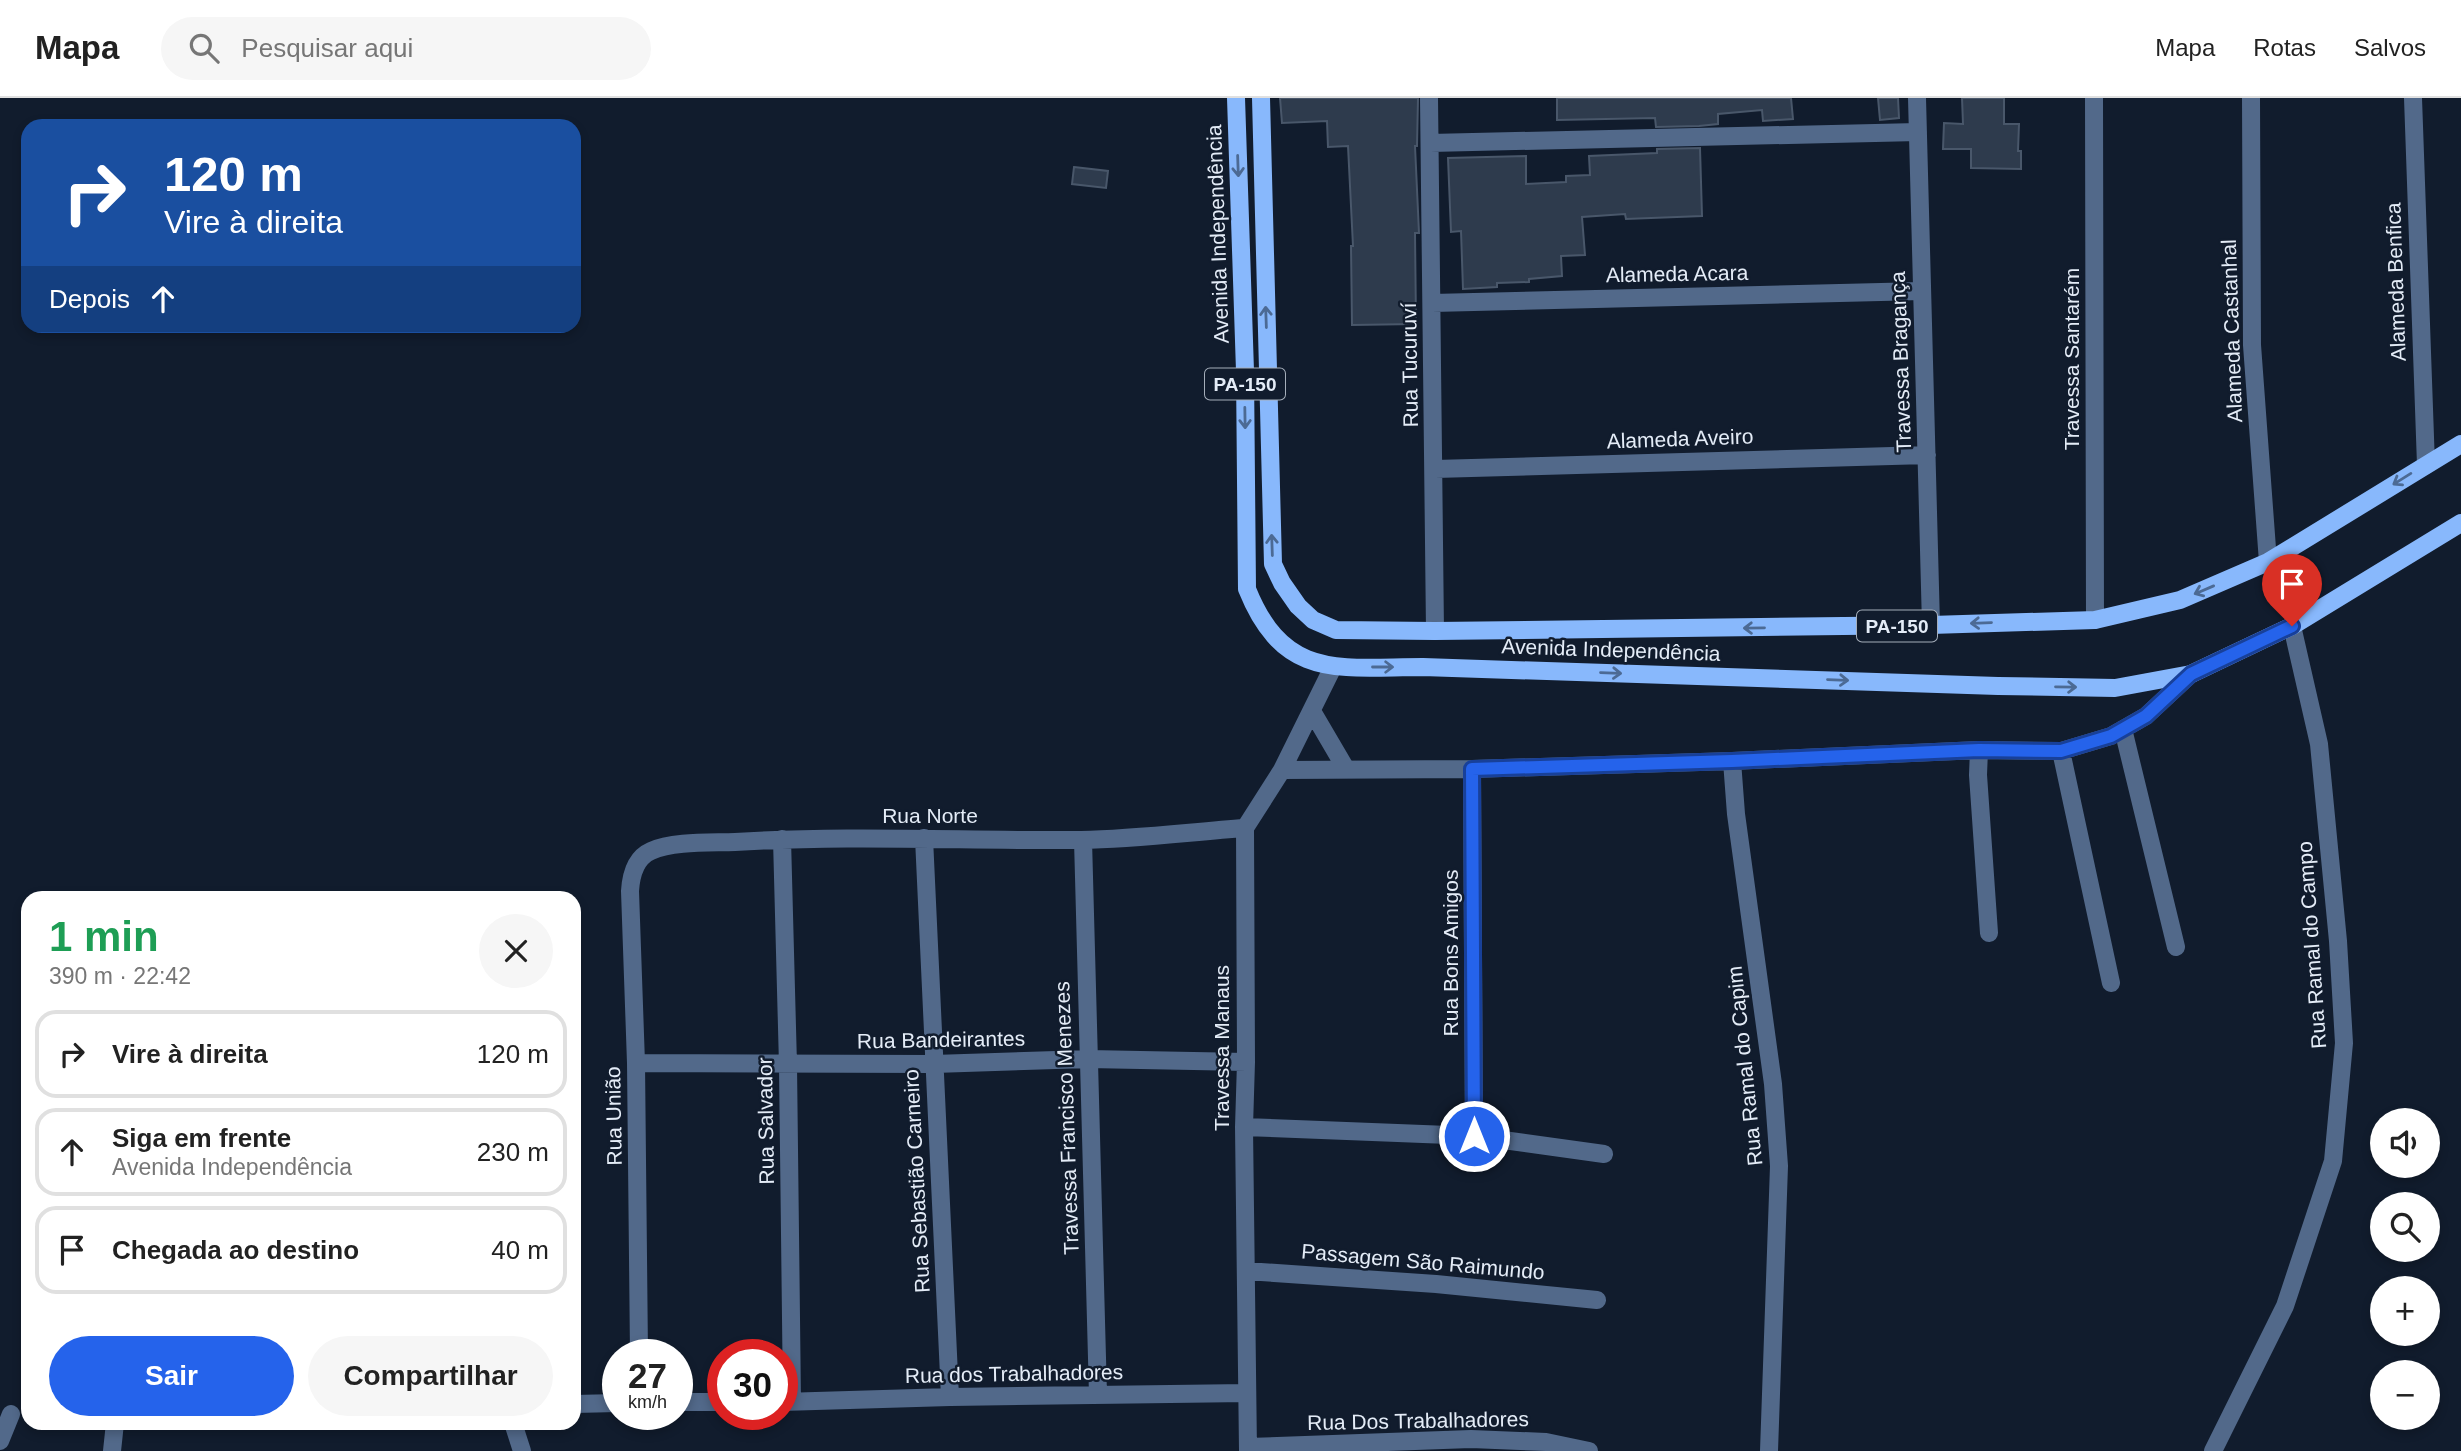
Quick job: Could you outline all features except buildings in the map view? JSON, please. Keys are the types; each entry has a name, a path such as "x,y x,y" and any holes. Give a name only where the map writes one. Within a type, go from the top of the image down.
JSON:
{"main road":[{"name":"Avenida Independência","path":"1236,98 1245,371 1247,589 1258,616 1273,636 1293,653 1333,667 1423,667 2115,688 2191,674 2292,626 2459,531"},
{"name":"Avenida Independência","path":"1261,98 1273,564 1298,606 1313,620 1336,630 1931,625 2095,620 2180,600 2268,562 2461,444"}],"street":[{"name":"Rua Tucuruví","path":"1429,98 1435,631"},
{"name":"Travessa Bragança","path":"1917,98 1931,625"},
{"name":"Travessa Santarém","path":"2094,98 2095,620"},
{"name":"Alameda Castanhal","path":"2251,98 2252,345 2268,562"},
{"name":"Alameda Benfica","path":"2413,98 2426,465"},
{"path":"1430,143 1918,132"},
{"name":"Alameda Acara","path":"1432,303 1922,291"},
{"name":"Alameda Aveiro","path":"1435,469 1927,455"},
{"name":"Rua Ramal do Campo","path":"2213,1451 2285,1306 2333,1161 2344,1043 2338,942 2319,744 2292,626"},
{"path":"1245,828 1282,770 1333,667"},
{"path":"1282,770 1472,769 1979,750 2061,751 2111,736 2146,716 2191,674"},
{"path":"1312,711 1346,769"},
{"path":"2123,729 2176,947"},
{"path":"1979,750 1978,775 1989,933"},
{"path":"2061,751 2111,983"},
{"name":"Rua Ramal do Capim","path":"1732,761 1773,1084 1779,1166 1769,1451"},
{"name":"Rua Bons Amigos","path":"1472,769 1474,1136"},
{"name":"Rua Norte","path":"631,878 638,860 650,851 670,846 782,839 1083,840 1245,828"},
{"name":"Travessa Manaus","path":"1245,828 1244,1127 1248,1449"},
{"name":"Rua Sebastião Carneiro","path":"924,838 950,1397"},
{"name":"Rua Salvador","path":"782,839 788,1065 787,1339"},
{"name":"Travessa Francisco Menezes","path":"1083,840 1098,1395"},
{"name":"Rua União","path":"631,878 639,1339"},
{"name":"Rua Bandeirantes","path":"636,1063 934,1064 1088,1059 1246,1062"},
{"path":"1244,1127 1474,1136 1604,1154"},
{"name":"Passagem São Raimundo","path":"1246,1271 1436,1284 1597,1300"},
{"name":"Rua dos Trabalhadores","path":"798,1402 1247,1393"},
{"path":"581,1404 602,1403"},
{"path":"0,1441 13,1414"},
{"path":"112,1451 114,1430"},
{"path":"515,1430 522,1451"},
{"name":"Rua Dos Trabalhadores","path":"1248,1449 1471,1439 1546,1442 1588,1451"}],"route":[{"path":"1474,1136 1472,769 1979,750 2061,751 2111,736 2146,716 2191,674 2292,626"}]}
